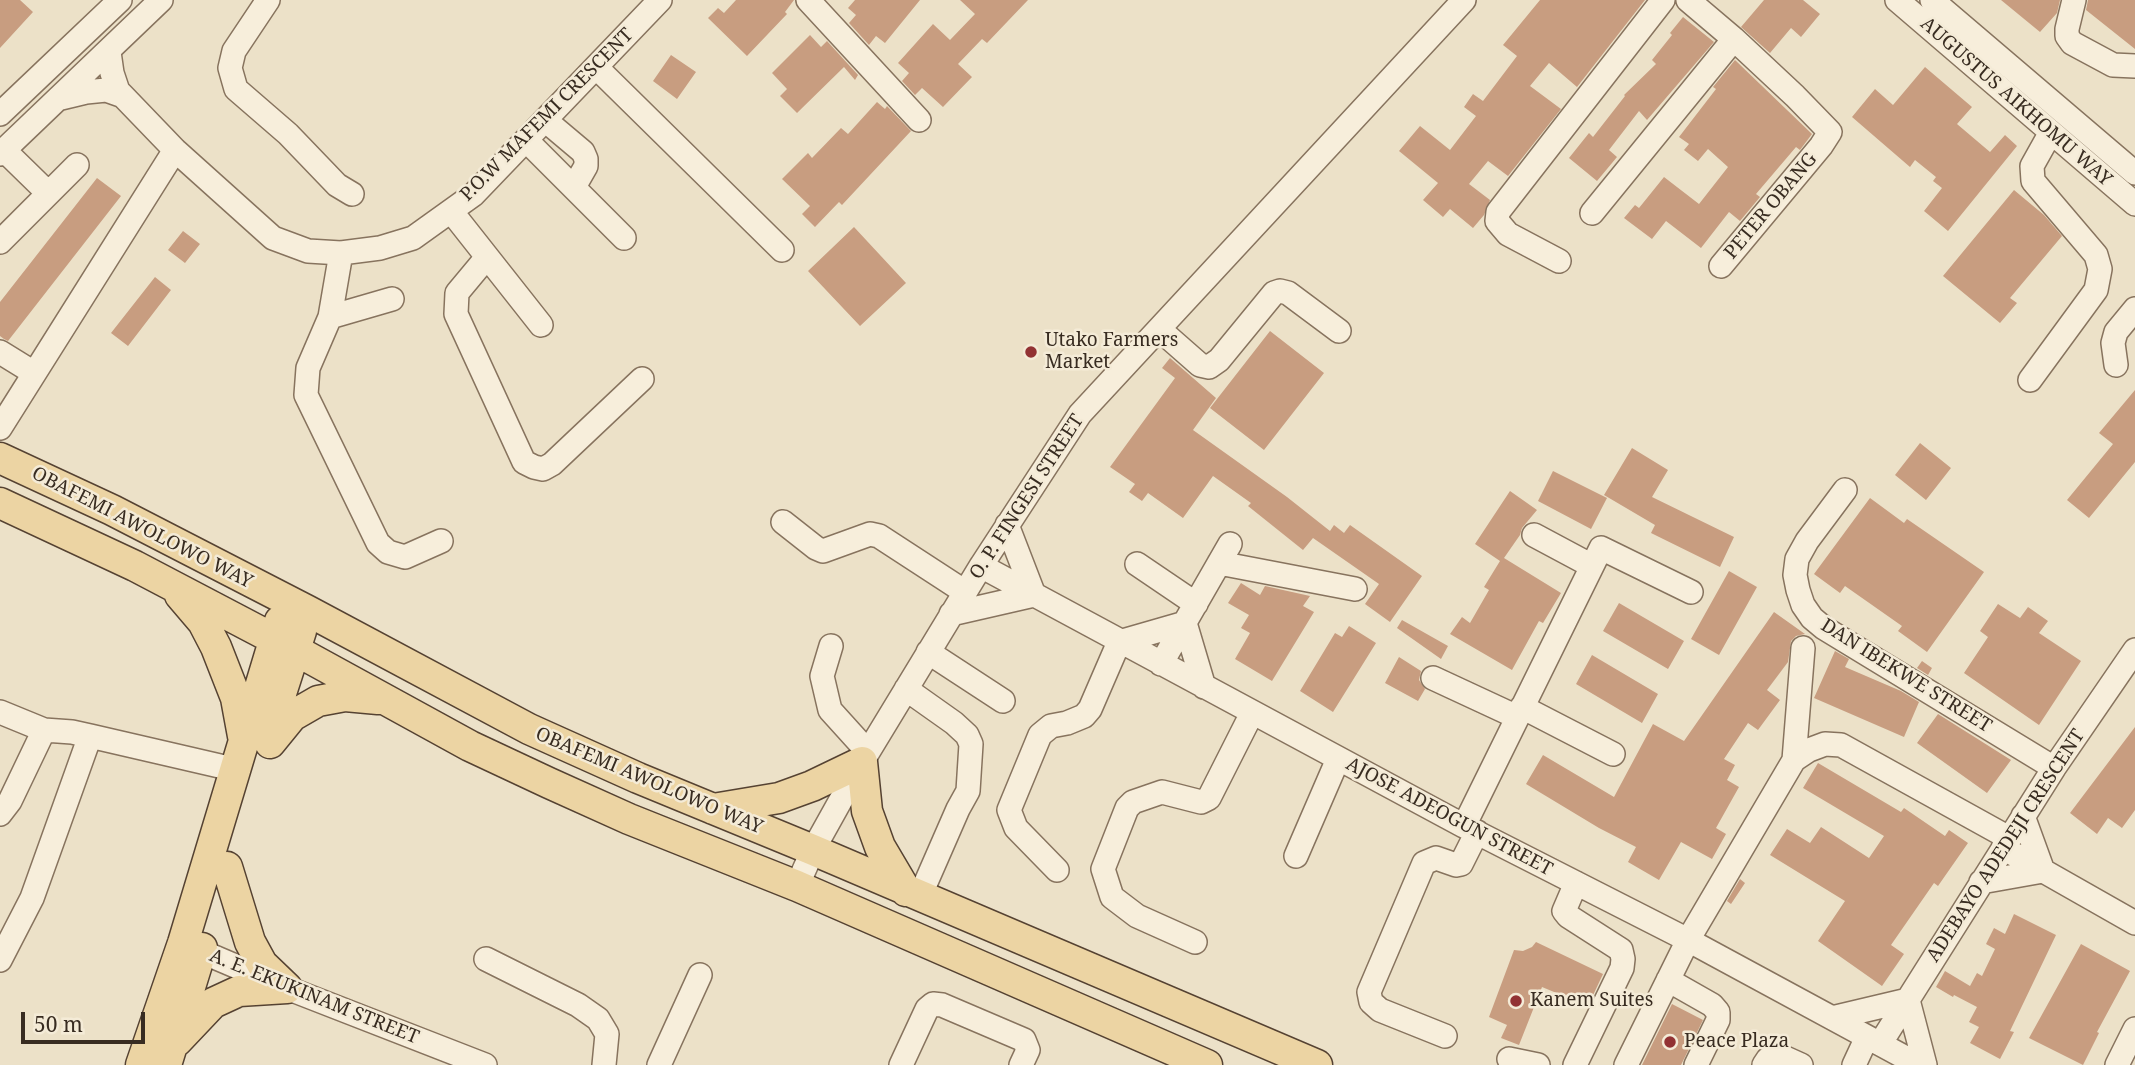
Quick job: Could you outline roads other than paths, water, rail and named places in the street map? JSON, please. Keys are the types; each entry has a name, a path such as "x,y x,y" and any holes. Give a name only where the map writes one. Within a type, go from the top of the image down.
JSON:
{"main road":[{"name":"OBAFEMI AWOLOWO WAY","path":"0,458 112,510 529,729 638,778 1317,1065"},
{"name":"OBAFEMI AWOLOWO WAY","path":"0,503 171,584 470,746 595,804 797,886 1207,1065"},
{"path":"141,1065 227,867 248,756 236,698 216,647 203,622 171,584"},
{"path":"168,1057 192,948 248,756 297,606"},
{"path":"248,756 292,716 318,701 345,696 384,700"},
{"path":"713,809 779,797 812,786 865,757 867,811 880,847 913,894"},
{"path":"227,867 250,942 262,964 287,988"},
{"path":"168,1057 213,1003 239,991 287,988"}],"street":[{"path":"0,114 120,0"},
{"path":"48,194 2,152 161,0"},
{"path":"268,0 233,51 230,68 236,89 288,134 337,185 352,194"},
{"name":"P.O.W MAFEMI CRESCENT","path":"109,52 112,74 123,96 175,150 273,238 308,251 341,253 380,248 413,238 473,195 660,0"},
{"path":"808,0 919,120"},
{"name":"O. P. FINGESI STREET","path":"797,886 813,850 865,757 981,566 1080,414 1464,0"},
{"path":"1559,261 1508,234 1497,221 1498,212 1663,0"},
{"path":"1592,213 1734,39 1688,0"},
{"name":"AUGUSTUS AIKHOMU WAY","path":"1897,0 2135,204"},
{"name":"AUGUSTUS AIKHOMU WAY","path":"1932,0 2135,173"},
{"path":"1947,0 1968,30"},
{"path":"2074,0 2067,29 2067,36 2072,43 2113,65 2135,66"},
{"name":"PETER OBANG","path":"1721,266 1830,132 1734,39"},
{"path":"596,67 782,250"},
{"path":"61,98 106,90 123,96"},
{"path":"545,120 583,152 586,166 574,187"},
{"path":"2030,380 2096,290 2100,269 2096,255 2034,181 2032,166 2051,132"},
{"path":"527,141 624,238"},
{"path":"0,428 175,150"},
{"path":"2,237 77,165"},
{"path":"451,211 541,325"},
{"path":"341,253 330,317 308,368 306,395 377,542 388,552 405,556 441,541"},
{"path":"487,257 457,293 456,314 524,462 543,468 552,464 642,379"},
{"path":"1159,329 1200,365 1209,367 1219,360 1274,293 1280,291 1288,293 1339,331"},
{"path":"330,317 392,299"},
{"path":"2116,365 2113,344 2116,332 2135,309"},
{"path":"0,352 34,373"},
{"name":"DAN IBEKWE STREET","path":"1844,490 1797,559 1795,575 1798,590 1803,605 1812,618 1824,628 2054,768"},
{"path":"783,522 823,551 870,534 879,536 965,592"},
{"path":"951,614 1034,595 1007,525"},
{"path":"1534,535 1691,592"},
{"path":"1161,664 1225,553 1355,589"},
{"path":"1446,1037 1380,1010 1371,1002 1369,992 1424,863 1436,858 1459,865 1470,829 1520,712 1596,557"},
{"path":"1137,564 1190,614 1204,687"},
{"name":"AJOSE ADEOGUN STREET","path":"981,566 1338,759 1688,940 1919,1065"},
{"path":"1057,870 1016,828 1009,810 1040,735 1051,726 1084,716 1090,709 1119,642 1190,614"},
{"path":"831,646 822,676 830,710 865,757"},
{"path":"1794,760 1803,648"},
{"name":"ADEBAYO ADEDEJI CRESCENT","path":"1854,1065 1908,1000 2054,768 2135,650"},
{"path":"928,652 1003,701"},
{"path":"1433,678 1520,712 1613,754"},
{"path":"906,689 954,723 967,735 971,744 968,791 913,894"},
{"path":"0,712 44,730 63,730 90,736 248,756"},
{"path":"1195,942 1137,916 1112,897 1103,869 1127,808 1133,802 1162,792 1201,802 1209,798 1252,713"},
{"path":"0,814 10,801 44,730"},
{"path":"0,960 32,898 90,736"},
{"path":"1626,1065 1688,940 1794,760 1825,744 1841,745 2006,843 2043,871 2135,923"},
{"path":"1296,856 1338,759"},
{"path":"2023,816 2043,871"},
{"path":"1981,882 2043,871"},
{"path":"1576,883 1564,911 1620,950 1623,959 1622,968 1576,1065"},
{"name":"A. E. EKUKINAM STREET","path":"192,948 485,1065"},
{"path":"486,959 578,1005 598,1019 607,1034 604,1065"},
{"path":"659,1065 700,975"},
{"path":"1668,980 1712,1005 1718,1012 1718,1020 1696,1065"},
{"path":"1832,1018 1908,1000 1925,1065"},
{"path":"901,1065 926,1009 933,1004 942,1005 1024,1040 1028,1050 1021,1065"},
{"path":"2117,1065 2135,1029"},
{"path":"1764,1065 1768,1059 1781,1056 1801,1065"},
{"path":"1509,1059 1538,1065"}],"place":[{"name":"Utako Farmers Market","path":"1031,352"},
{"name":"Kanem Suites","path":"1516,1001"},
{"name":"Peace Plaza","path":"1670,1042"}]}
